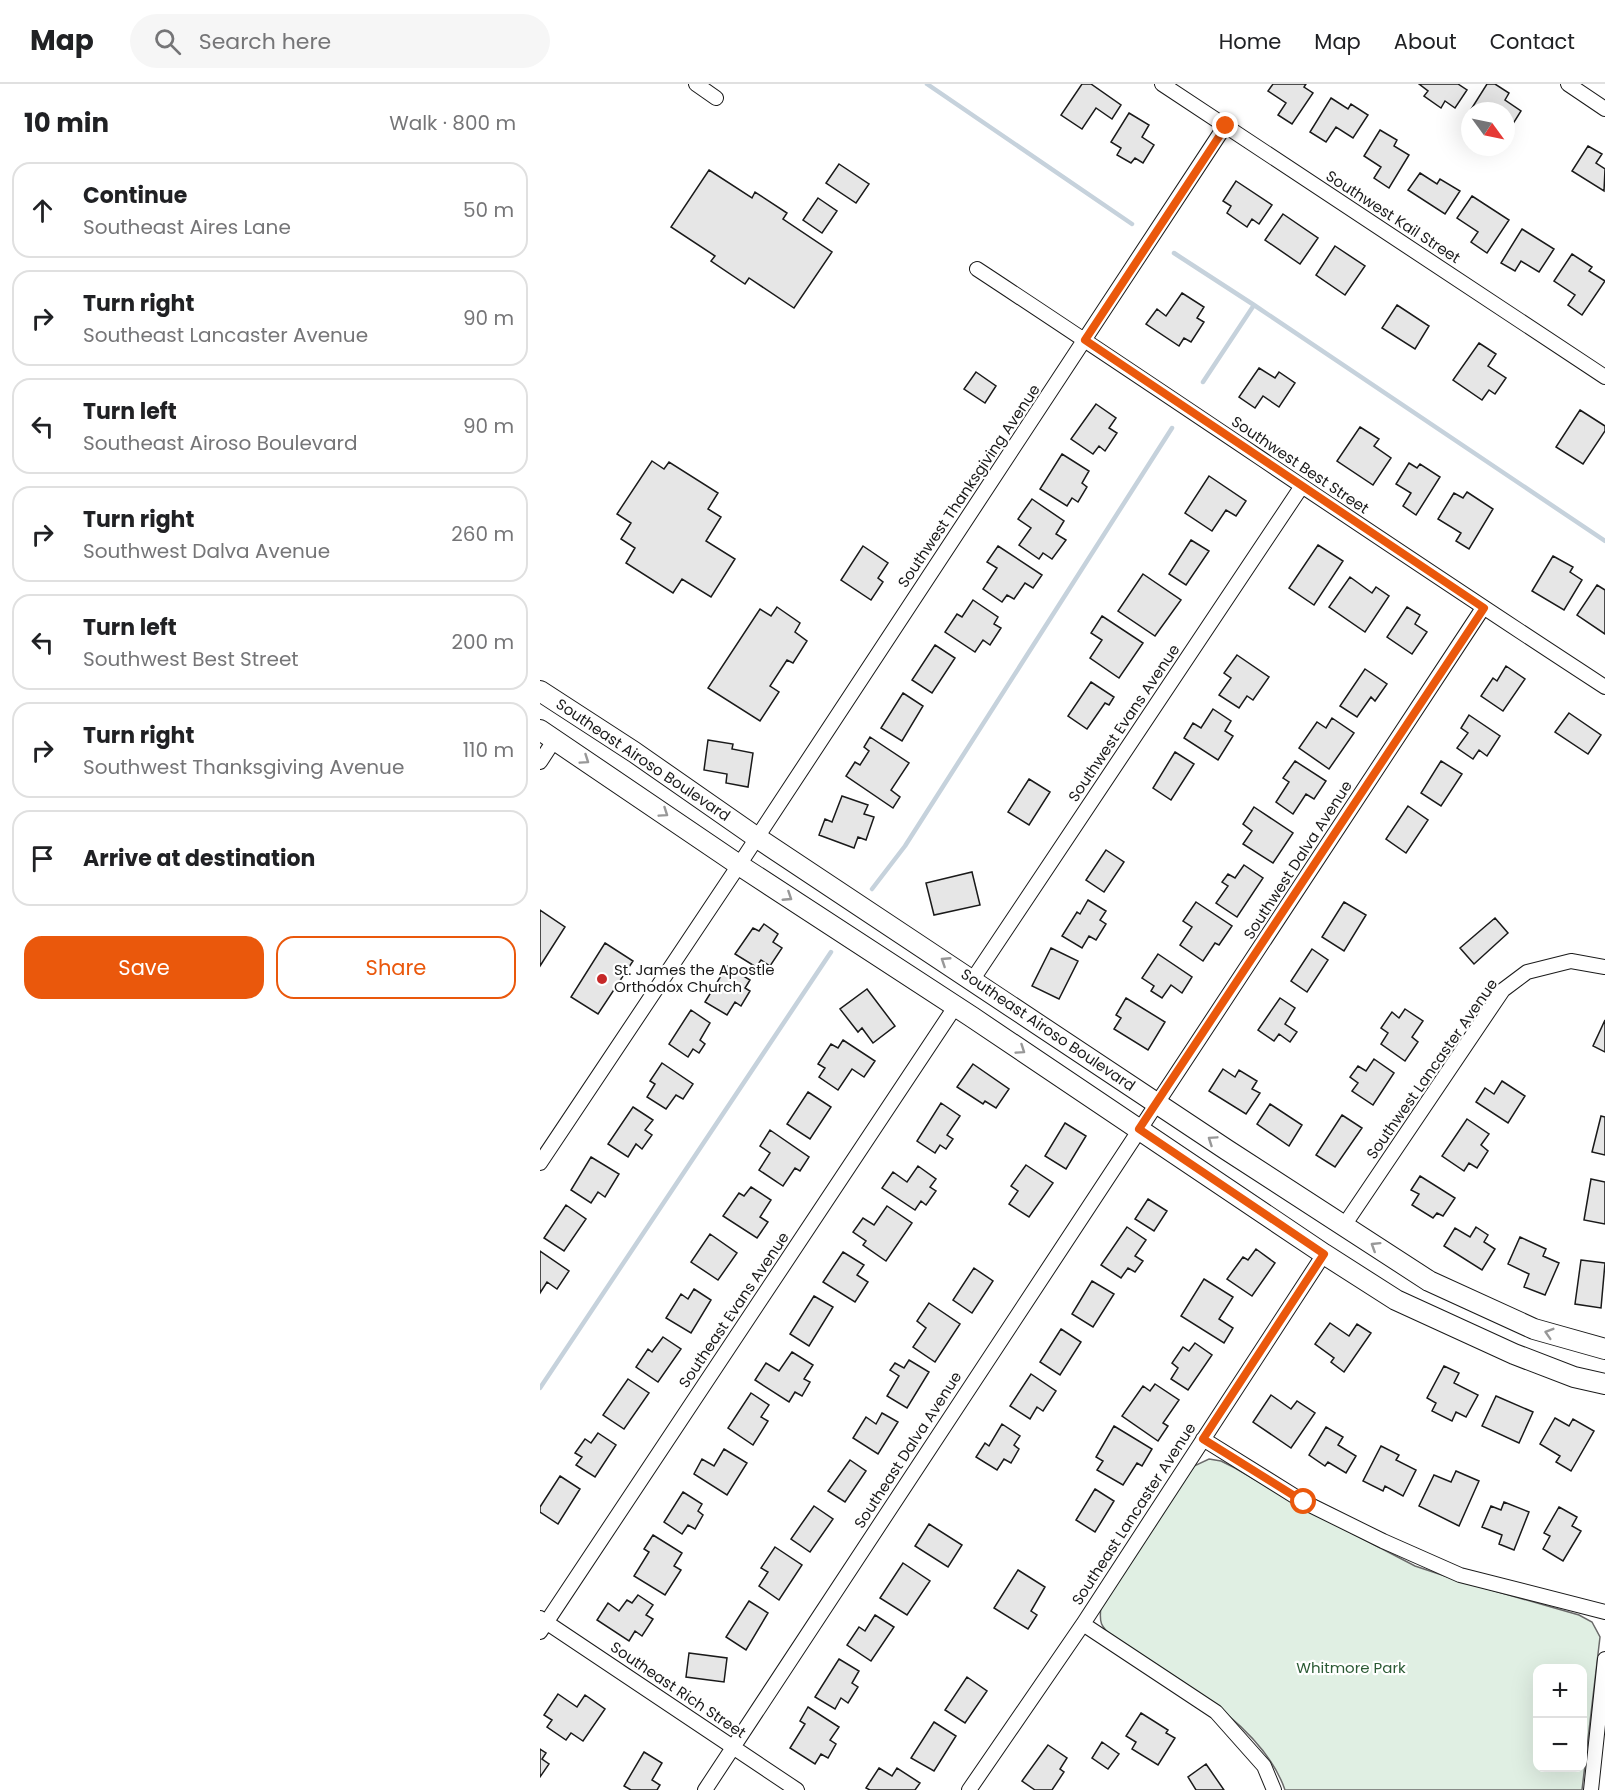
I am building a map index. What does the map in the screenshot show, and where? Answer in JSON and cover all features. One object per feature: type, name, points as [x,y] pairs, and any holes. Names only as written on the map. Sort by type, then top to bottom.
[{"type":"main road","name":"Southeast Airoso Boulevard","points":[[540,691],[1343,1227],[1429,1281],[1534,1329],[1605,1349]]},
{"type":"main road","name":"Southeast Airoso Boulevard","points":[[548,735],[1396,1300],[1458,1330],[1554,1369],[1605,1384]]},
{"type":"street","points":[[696,84],[716,98]]},
{"type":"street","name":"Southwest Kail Street","points":[[1162,84],[1605,377]]},
{"type":"street","points":[[1568,84],[1605,109]]},
{"type":"street","name":"Southwest Thanksgiving Avenue","points":[[540,1163],[740,865],[756,837],[1226,126]]},
{"type":"street","name":"Southwest Best Street","points":[[977,269],[1605,687]]},
{"type":"street","name":"Southwest Evans Avenue","points":[[973,979],[1302,486]]},
{"type":"street","name":"Southwest Dalva Avenue","points":[[1139,1129],[1484,608]]},
{"type":"street","points":[[540,762],[548,735]]},
{"type":"street","name":"Southwest Lancaster Avenue","points":[[1343,1227],[1503,990],[1527,972],[1572,961],[1605,967]]},
{"type":"street","name":"Southeast Evans Avenue","points":[[542,1624],[955,1007]]},
{"type":"street","name":"Southeast Dalva Avenue","points":[[705,1790],[1139,1129]]},
{"type":"street","name":"Southeast Lancaster Avenue","points":[[969,1790],[1083,1624],[1324,1254]]},
{"type":"street","points":[[1203,1439],[1304,1502],[1383,1541],[1460,1575],[1605,1612]]},
{"type":"street","name":"Southeast Rich Street","points":[[542,1624],[797,1790]]},
{"type":"street","points":[[1083,1624],[1216,1712],[1264,1766],[1274,1790]]},
{"type":"street","points":[[1591,1790],[1605,1659]]},
{"type":"green space","name":"Whitmore Park","points":[[1209,1459],[1221,1461],[1315,1514],[1415,1566],[1579,1615],[1592,1622],[1600,1637],[1587,1748],[1587,1664],[1533,1664],[1533,1772],[1584,1772],[1582,1790],[1285,1790],[1273,1765],[1236,1722],[1187,1684],[1114,1638],[1106,1630],[1100,1616],[1101,1605],[1194,1466]]},
{"type":"building","points":[[1082,84],[1091,84],[1121,105],[1112,119],[1096,108],[1082,129],[1061,115]]},
{"type":"building","points":[[1273,84],[1306,84],[1304,87],[1313,93],[1292,124],[1278,115],[1286,103],[1268,91]]},
{"type":"building","points":[[1419,84],[1458,84],[1467,90],[1455,108],[1445,101],[1441,108],[1424,96],[1428,91]]},
{"type":"building","points":[[1487,84],[1495,84],[1509,93],[1505,100],[1508,102],[1476,102]]},
{"type":"building","points":[[1331,98],[1348,109],[1351,104],[1368,115],[1353,138],[1336,127],[1326,142],[1310,132]]},
{"type":"building","points":[[1515,107],[1521,111],[1515,121]]},
{"type":"building","points":[[1129,113],[1149,125],[1142,137],[1154,145],[1143,163],[1135,158],[1131,163],[1117,155],[1121,148],[1111,142]]},
{"type":"building","points":[[1380,130],[1397,140],[1394,146],[1409,155],[1389,188],[1374,178],[1381,167],[1364,156]]},
{"type":"building","points":[[1588,146],[1602,154],[1596,163],[1605,169],[1604,191],[1572,171]]},
{"type":"building","points":[[839,164],[869,184],[856,203],[826,183]]},
{"type":"building","points":[[709,170],[752,198],[755,192],[787,213],[783,219],[832,252],[794,308],[749,278],[745,284],[711,261],[715,256],[671,227]]},
{"type":"building","points":[[1420,173],[1437,184],[1440,179],[1460,191],[1445,214],[1408,190]]},
{"type":"building","points":[[1236,181],[1272,205],[1259,224],[1252,219],[1247,227],[1227,213],[1231,206],[1223,201]]},
{"type":"building","points":[[1472,196],[1509,220],[1487,253],[1471,242],[1478,232],[1457,218]]},
{"type":"building","points":[[818,198],[837,211],[822,233],[803,220]]},
{"type":"building","points":[[1283,214],[1318,238],[1300,264],[1265,240]]},
{"type":"building","points":[[1522,229],[1554,249],[1539,272],[1521,261],[1515,271],[1501,263]]},
{"type":"building","points":[[1335,246],[1365,266],[1345,295],[1316,275]]},
{"type":"building","points":[[1572,254],[1592,267],[1589,271],[1605,281],[1582,315],[1568,305],[1575,295],[1554,281]]},
{"type":"building","points":[[1182,293],[1204,307],[1197,318],[1204,322],[1191,342],[1184,338],[1179,346],[1146,324],[1157,309],[1166,316]]},
{"type":"building","points":[[1397,305],[1429,326],[1415,349],[1382,328]]},
{"type":"building","points":[[1479,343],[1496,354],[1488,366],[1506,378],[1495,394],[1489,390],[1482,400],[1453,380]]},
{"type":"building","points":[[1259,368],[1275,378],[1279,372],[1295,383],[1279,407],[1263,396],[1255,408],[1239,397]]},
{"type":"building","points":[[976,372],[996,386],[985,403],[964,389]]},
{"type":"building","points":[[1096,404],[1116,418],[1109,428],[1117,433],[1105,451],[1099,446],[1093,454],[1071,439]]},
{"type":"building","points":[[1580,410],[1605,426],[1605,431],[1583,464],[1556,447]]},
{"type":"building","points":[[1360,427],[1379,439],[1374,446],[1391,458],[1373,485],[1337,461]]},
{"type":"building","points":[[1062,454],[1089,471],[1082,483],[1087,487],[1078,502],[1072,498],[1067,506],[1040,489]]},
{"type":"building","points":[[652,461],[664,469],[669,462],[718,493],[708,509],[721,517],[706,541],[735,559],[711,597],[682,579],[673,593],[626,563],[635,548],[621,539],[631,523],[617,514]]},
{"type":"building","points":[[1409,463],[1417,468],[1420,464],[1440,477],[1416,515],[1403,506],[1411,493],[1396,484]]},
{"type":"building","points":[[1209,476],[1246,501],[1236,516],[1226,510],[1212,531],[1185,513]]},
{"type":"building","points":[[1467,492],[1493,509],[1469,549],[1456,541],[1461,533],[1438,519],[1454,493],[1463,498]]},
{"type":"building","points":[[1032,499],[1064,521],[1056,534],[1066,540],[1052,559],[1043,553],[1039,559],[1019,545],[1031,528],[1018,519]]},
{"type":"building","points":[[1191,540],[1209,551],[1186,585],[1169,574]]},
{"type":"building","points":[[1318,545],[1343,561],[1314,605],[1289,588]]},
{"type":"building","points":[[863,546],[888,563],[878,578],[883,582],[871,600],[841,580]]},
{"type":"building","points":[[998,546],[1042,575],[1033,588],[1025,583],[1014,599],[1007,595],[1002,602],[983,589],[997,568],[987,562]]},
{"type":"building","points":[[1553,556],[1573,567],[1570,572],[1582,580],[1564,610],[1532,591]]},
{"type":"building","points":[[1143,574],[1181,600],[1155,636],[1118,611]]},
{"type":"building","points":[[1350,577],[1372,593],[1376,587],[1389,596],[1365,632],[1329,607]]},
{"type":"building","points":[[1597,585],[1605,590],[1605,634],[1577,615]]},
{"type":"building","points":[[973,600],[998,617],[994,624],[1001,628],[990,645],[983,640],[975,652],[945,632],[957,614],[962,617]]},
{"type":"building","points":[[777,607],[800,623],[795,632],[807,641],[793,663],[787,660],[770,686],[779,692],[760,721],[708,688],[760,609],[771,616]]},
{"type":"building","points":[[1407,607],[1420,615],[1415,624],[1427,632],[1412,654],[1387,637]]},
{"type":"building","points":[[1102,616],[1143,643],[1119,678],[1090,658],[1102,640],[1091,633]]},
{"type":"building","points":[[935,645],[955,658],[932,693],[912,680]]},
{"type":"building","points":[[1237,655],[1269,677],[1253,700],[1247,696],[1239,708],[1219,695],[1231,678],[1224,673]]},
{"type":"building","points":[[1506,666],[1525,679],[1503,711],[1481,696],[1493,678],[1497,681]]},
{"type":"building","points":[[1365,669],[1387,684],[1375,701],[1371,697],[1357,717],[1340,706]]},
{"type":"building","points":[[1091,682],[1114,697],[1109,705],[1105,703],[1087,729],[1068,716]]},
{"type":"building","points":[[903,693],[923,706],[902,741],[881,728]]},
{"type":"building","points":[[1213,709],[1231,721],[1225,731],[1233,736],[1218,760],[1184,738],[1193,723],[1201,728]]},
{"type":"building","points":[[1569,713],[1601,735],[1588,754],[1555,732]]},
{"type":"building","points":[[1469,715],[1500,736],[1487,756],[1479,750],[1473,759],[1457,748],[1468,733],[1461,728]]},
{"type":"building","points":[[1332,718],[1354,733],[1329,769],[1299,748],[1317,722],[1326,728]]},
{"type":"building","points":[[870,737],[909,763],[891,790],[900,797],[893,808],[846,776],[855,762],[860,765],[869,751],[864,747]]},
{"type":"building","points":[[708,740],[733,744],[732,749],[753,753],[748,787],[726,783],[727,774],[704,770]]},
{"type":"building","points":[[1175,752],[1194,764],[1171,800],[1153,788]]},
{"type":"building","points":[[1295,761],[1326,781],[1314,799],[1306,794],[1293,814],[1276,802],[1289,782],[1283,778]]},
{"type":"building","points":[[1441,761],[1462,774],[1441,806],[1421,793]]},
{"type":"building","points":[[1029,779],[1050,792],[1029,825],[1008,812]]},
{"type":"building","points":[[842,796],[868,805],[864,814],[874,817],[866,840],[858,837],[854,848],[819,835],[825,819],[832,822]]},
{"type":"building","points":[[1408,806],[1428,820],[1406,853],[1386,839]]},
{"type":"building","points":[[1254,807],[1293,833],[1273,863],[1243,844],[1252,831],[1243,824]]},
{"type":"building","points":[[1106,850],[1124,862],[1104,892],[1086,880]]},
{"type":"building","points":[[1244,865],[1263,878],[1237,917],[1216,903],[1228,886],[1222,882],[1228,874],[1235,878]]},
{"type":"building","points":[[972,872],[980,905],[934,915],[926,883]]},
{"type":"building","points":[[1088,900],[1106,911],[1100,920],[1106,924],[1096,940],[1089,936],[1082,948],[1062,936],[1077,912],[1080,914]]},
{"type":"building","points":[[1196,902],[1232,926],[1219,945],[1215,943],[1203,961],[1180,945],[1192,927],[1183,921]]},
{"type":"building","points":[[1344,902],[1366,915],[1344,951],[1322,937]]},
{"type":"building","points":[[540,910],[565,927],[540,966]]},
{"type":"building","points":[[1495,918],[1508,933],[1474,964],[1460,948]]},
{"type":"building","points":[[764,924],[778,934],[773,942],[782,948],[770,966],[761,960],[756,967],[735,954],[753,928],[759,931]]},
{"type":"building","name":"St. James the Apostle Orthodox Church","points":[[605,943],[633,961],[598,1014],[571,997]]},
{"type":"building","points":[[1051,948],[1078,961],[1059,999],[1032,986]]},
{"type":"building","points":[[1312,949],[1328,960],[1307,992],[1291,981]]},
{"type":"building","points":[[1158,954],[1192,977],[1182,993],[1171,985],[1162,998],[1151,991],[1154,986],[1142,978]]},
{"type":"building","points":[[727,966],[750,980],[745,988],[750,991],[741,1006],[735,1002],[727,1015],[705,1002]]},
{"type":"building","points":[[867,989],[895,1026],[873,1043],[862,1028],[858,1032],[840,1009]]},
{"type":"building","points":[[1126,998],[1165,1022],[1148,1050],[1114,1029],[1121,1018],[1116,1015]]},
{"type":"building","points":[[1280,998],[1295,1008],[1285,1024],[1297,1032],[1290,1042],[1279,1034],[1274,1041],[1258,1030]]},
{"type":"building","points":[[1405,1009],[1423,1021],[1412,1037],[1418,1042],[1405,1061],[1381,1044],[1388,1033],[1381,1028],[1392,1012],[1399,1018]]},
{"type":"building","points":[[691,1010],[710,1023],[700,1040],[705,1044],[699,1053],[693,1049],[688,1057],[669,1044]]},
{"type":"building","points":[[1605,1020],[1605,1052],[1593,1046]]},
{"type":"building","points":[[843,1040],[875,1061],[864,1077],[852,1069],[838,1090],[819,1077],[825,1068],[818,1064],[831,1044],[838,1048]]},
{"type":"building","points":[[1374,1059],[1394,1073],[1373,1105],[1352,1091],[1358,1083],[1350,1077],[1358,1066],[1366,1071]]},
{"type":"building","points":[[662,1063],[693,1084],[683,1099],[676,1095],[666,1109],[647,1097],[655,1084],[650,1081]]},
{"type":"building","points":[[973,1064],[1009,1089],[996,1108],[985,1101],[983,1104],[957,1087]]},
{"type":"building","points":[[1223,1069],[1235,1077],[1239,1070],[1257,1081],[1252,1089],[1260,1093],[1246,1114],[1209,1091]]},
{"type":"building","points":[[1502,1081],[1525,1096],[1508,1123],[1476,1102],[1485,1088],[1494,1094]]},
{"type":"building","points":[[808,1092],[831,1107],[810,1139],[787,1124]]},
{"type":"building","points":[[941,1103],[960,1116],[947,1135],[953,1139],[946,1149],[940,1145],[935,1153],[917,1141]]},
{"type":"building","points":[[1270,1104],[1302,1125],[1289,1146],[1257,1124]]},
{"type":"building","points":[[633,1107],[653,1120],[645,1130],[652,1135],[642,1149],[636,1144],[628,1157],[608,1144]]},
{"type":"building","points":[[1342,1115],[1362,1128],[1335,1167],[1316,1155]]},
{"type":"building","points":[[1601,1116],[1605,1117],[1605,1155],[1592,1152]]},
{"type":"building","points":[[1467,1119],[1489,1134],[1481,1145],[1488,1151],[1477,1168],[1469,1163],[1464,1171],[1442,1156]]},
{"type":"building","points":[[1065,1123],[1086,1136],[1066,1169],[1045,1156]]},
{"type":"building","points":[[770,1130],[809,1157],[800,1171],[795,1168],[783,1186],[759,1170],[770,1153],[760,1146]]},
{"type":"building","points":[[591,1157],[619,1174],[605,1197],[598,1192],[591,1203],[571,1190]]},
{"type":"building","points":[[1026,1165],[1053,1183],[1029,1217],[1009,1204],[1018,1191],[1011,1186]]},
{"type":"building","points":[[918,1166],[936,1179],[930,1187],[936,1191],[926,1205],[921,1201],[915,1210],[882,1188],[893,1172],[907,1182]]},
{"type":"building","points":[[1420,1176],[1455,1198],[1443,1216],[1437,1213],[1433,1218],[1412,1205],[1419,1194],[1411,1190]]},
{"type":"building","points":[[1591,1179],[1605,1182],[1605,1224],[1584,1220]]},
{"type":"building","points":[[751,1187],[771,1200],[760,1217],[768,1222],[757,1238],[723,1216],[739,1193],[744,1196]]},
{"type":"building","points":[[1148,1199],[1167,1211],[1154,1231],[1135,1219]]},
{"type":"building","points":[[566,1205],[586,1219],[564,1251],[544,1238]]},
{"type":"building","points":[[887,1206],[912,1223],[886,1261],[863,1245],[866,1241],[853,1232],[863,1218],[874,1225]]},
{"type":"building","points":[[1127,1227],[1146,1240],[1135,1256],[1143,1261],[1135,1272],[1128,1268],[1121,1278],[1101,1265]]},
{"type":"building","points":[[1476,1227],[1488,1235],[1484,1242],[1495,1249],[1482,1270],[1444,1246],[1455,1228],[1470,1237]]},
{"type":"building","points":[[710,1234],[737,1253],[718,1280],[691,1262]]},
{"type":"building","points":[[1520,1237],[1546,1249],[1543,1256],[1559,1263],[1545,1295],[1524,1287],[1529,1274],[1508,1264]]},
{"type":"building","points":[[1256,1249],[1275,1263],[1252,1296],[1227,1279],[1243,1257],[1248,1260]]},
{"type":"building","points":[[540,1251],[569,1271],[557,1289],[547,1282],[540,1293]]},
{"type":"building","points":[[843,1252],[864,1265],[857,1275],[868,1282],[855,1302],[823,1282]]},
{"type":"building","points":[[1581,1260],[1605,1263],[1601,1308],[1575,1304]]},
{"type":"building","points":[[974,1268],[993,1281],[972,1313],[953,1300]]},
{"type":"building","points":[[1204,1279],[1233,1297],[1219,1319],[1233,1328],[1224,1343],[1181,1316]]},
{"type":"building","points":[[1092,1281],[1114,1294],[1093,1327],[1072,1314]]},
{"type":"building","points":[[694,1289],[711,1300],[691,1333],[666,1318],[681,1294],[688,1299]]},
{"type":"building","points":[[814,1296],[833,1307],[809,1346],[790,1334]]},
{"type":"building","points":[[929,1303],[960,1324],[935,1362],[913,1347],[926,1328],[917,1321]]},
{"type":"building","points":[[1330,1323],[1349,1336],[1357,1324],[1371,1333],[1344,1372],[1331,1362],[1334,1358],[1315,1344]]},
{"type":"building","points":[[1061,1329],[1081,1342],[1060,1375],[1040,1362]]},
{"type":"building","points":[[663,1337],[681,1349],[658,1382],[636,1367],[648,1349],[652,1352]]},
{"type":"building","points":[[1195,1343],[1212,1355],[1188,1390],[1171,1379],[1178,1368],[1172,1363],[1183,1347],[1189,1351]]},
{"type":"building","points":[[792,1352],[813,1365],[804,1379],[810,1382],[802,1396],[795,1392],[789,1402],[755,1380],[766,1363],[779,1371]]},
{"type":"building","points":[[909,1360],[929,1372],[907,1408],[887,1396],[899,1376],[890,1370],[895,1363],[904,1368]]},
{"type":"building","points":[[1444,1366],[1459,1373],[1454,1383],[1478,1395],[1466,1417],[1456,1412],[1452,1421],[1432,1411],[1436,1403],[1427,1398]]},
{"type":"building","points":[[1031,1374],[1056,1391],[1043,1411],[1037,1407],[1030,1419],[1010,1406]]},
{"type":"building","points":[[628,1379],[649,1393],[624,1429],[603,1415]]},
{"type":"building","points":[[1155,1384],[1179,1400],[1163,1423],[1168,1426],[1158,1441],[1122,1416],[1143,1386],[1150,1391]]},
{"type":"building","points":[[751,1393],[769,1405],[761,1417],[768,1421],[753,1445],[728,1428]]},
{"type":"building","points":[[1271,1395],[1291,1409],[1297,1401],[1315,1413],[1291,1448],[1253,1422]]},
{"type":"building","points":[[1496,1396],[1533,1412],[1519,1443],[1482,1426]]},
{"type":"building","points":[[882,1413],[898,1422],[878,1454],[853,1438],[866,1417],[876,1424]]},
{"type":"building","points":[[1555,1418],[1569,1426],[1573,1419],[1594,1431],[1571,1471],[1556,1462],[1560,1456],[1540,1444]]},
{"type":"building","points":[[1002,1424],[1020,1436],[1014,1445],[1019,1449],[1011,1463],[1004,1459],[997,1470],[976,1457],[985,1443],[989,1446]]},
{"type":"building","points":[[1114,1426],[1152,1449],[1142,1466],[1137,1463],[1123,1485],[1097,1470],[1103,1461],[1096,1457]]},
{"type":"building","points":[[1326,1427],[1343,1437],[1338,1445],[1356,1456],[1346,1473],[1328,1462],[1325,1466],[1309,1455]]},
{"type":"building","points":[[598,1433],[616,1445],[595,1477],[576,1465],[582,1457],[575,1453],[585,1439],[591,1443]]},
{"type":"building","points":[[1381,1446],[1399,1455],[1396,1460],[1416,1470],[1403,1496],[1385,1486],[1383,1491],[1363,1481]]},
{"type":"building","points":[[724,1449],[747,1463],[727,1495],[694,1474],[702,1459],[714,1466]]},
{"type":"building","points":[[850,1460],[866,1471],[845,1502],[828,1491]]},
{"type":"building","points":[[1456,1471],[1479,1481],[1459,1526],[1419,1506],[1434,1475],[1451,1482]]},
{"type":"building","points":[[560,1476],[580,1489],[558,1524],[540,1512],[540,1507]]},
{"type":"building","points":[[1095,1489],[1114,1501],[1095,1532],[1076,1520]]},
{"type":"building","points":[[683,1492],[702,1504],[698,1511],[703,1515],[695,1529],[688,1525],[682,1534],[664,1522]]},
{"type":"building","points":[[1504,1502],[1529,1512],[1514,1550],[1499,1544],[1502,1535],[1482,1527],[1491,1506],[1501,1510]]},
{"type":"building","points":[[814,1506],[833,1519],[810,1552],[791,1539]]},
{"type":"building","points":[[1559,1507],[1577,1517],[1572,1526],[1581,1531],[1563,1561],[1543,1549],[1550,1536],[1544,1533]]},
{"type":"building","points":[[929,1524],[962,1545],[948,1567],[915,1546]]},
{"type":"building","points":[[653,1535],[682,1553],[674,1566],[681,1570],[665,1595],[634,1576],[649,1552],[644,1549]]},
{"type":"building","points":[[775,1547],[802,1565],[779,1600],[759,1586],[768,1572],[761,1568]]},
{"type":"building","points":[[903,1563],[930,1581],[907,1615],[880,1598]]},
{"type":"building","points":[[1018,1570],[1045,1587],[1031,1611],[1037,1615],[1028,1629],[994,1608]]},
{"type":"building","points":[[638,1595],[653,1605],[646,1615],[653,1619],[642,1636],[635,1631],[629,1641],[597,1620],[608,1603],[619,1611],[627,1600],[632,1603]]},
{"type":"building","points":[[749,1601],[768,1613],[746,1650],[726,1637]]},
{"type":"building","points":[[875,1615],[894,1627],[871,1661],[847,1645],[859,1627],[865,1631]]},
{"type":"building","points":[[689,1653],[727,1658],[724,1682],[686,1677]]},
{"type":"building","points":[[839,1659],[859,1671],[852,1683],[858,1687],[848,1703],[841,1698],[835,1709],[815,1697]]},
{"type":"building","points":[[967,1677],[987,1691],[965,1723],[945,1710]]},
{"type":"building","points":[[558,1694],[577,1707],[585,1695],[605,1709],[583,1741],[571,1733],[566,1740],[547,1727],[552,1720],[544,1715]]},
{"type":"building","points":[[808,1707],[839,1727],[830,1740],[836,1744],[828,1758],[821,1754],[815,1764],[790,1748],[805,1724],[800,1721]]},
{"type":"building","points":[[1141,1713],[1168,1730],[1166,1733],[1175,1738],[1158,1765],[1132,1749],[1136,1742],[1126,1736]]},
{"type":"building","points":[[934,1722],[956,1736],[934,1771],[911,1758]]},
{"type":"building","points":[[1102,1742],[1119,1754],[1108,1769],[1092,1758]]},
{"type":"building","points":[[1048,1745],[1067,1758],[1060,1769],[1064,1772],[1052,1790],[1035,1790],[1022,1781]]},
{"type":"building","points":[[540,1749],[546,1753],[542,1759],[549,1764],[540,1777]]},
{"type":"building","points":[[644,1752],[662,1763],[652,1780],[660,1785],[657,1790],[631,1790],[624,1786]]},
{"type":"building","points":[[1206,1764],[1224,1790],[1196,1790],[1188,1777]]},
{"type":"building","points":[[879,1768],[892,1776],[897,1768],[920,1783],[915,1790],[870,1790],[866,1788]]},
{"type":"waterway","points":[[927,84],[1132,224]]},
{"type":"waterway","points":[[1174,253],[1605,541]]},
{"type":"waterway","points":[[1203,382],[1254,305]]},
{"type":"waterway","points":[[872,889],[905,846],[1172,428]]},
{"type":"waterway","points":[[540,1388],[831,952]]},
{"type":"place","name":"St. James the Apostle Orthodox Church","points":[[602,979]]},
{"type":"route","points":[[1226,126],[1085,340],[1484,608],[1139,1129],[1324,1254],[1203,1439],[1304,1502]]}]
